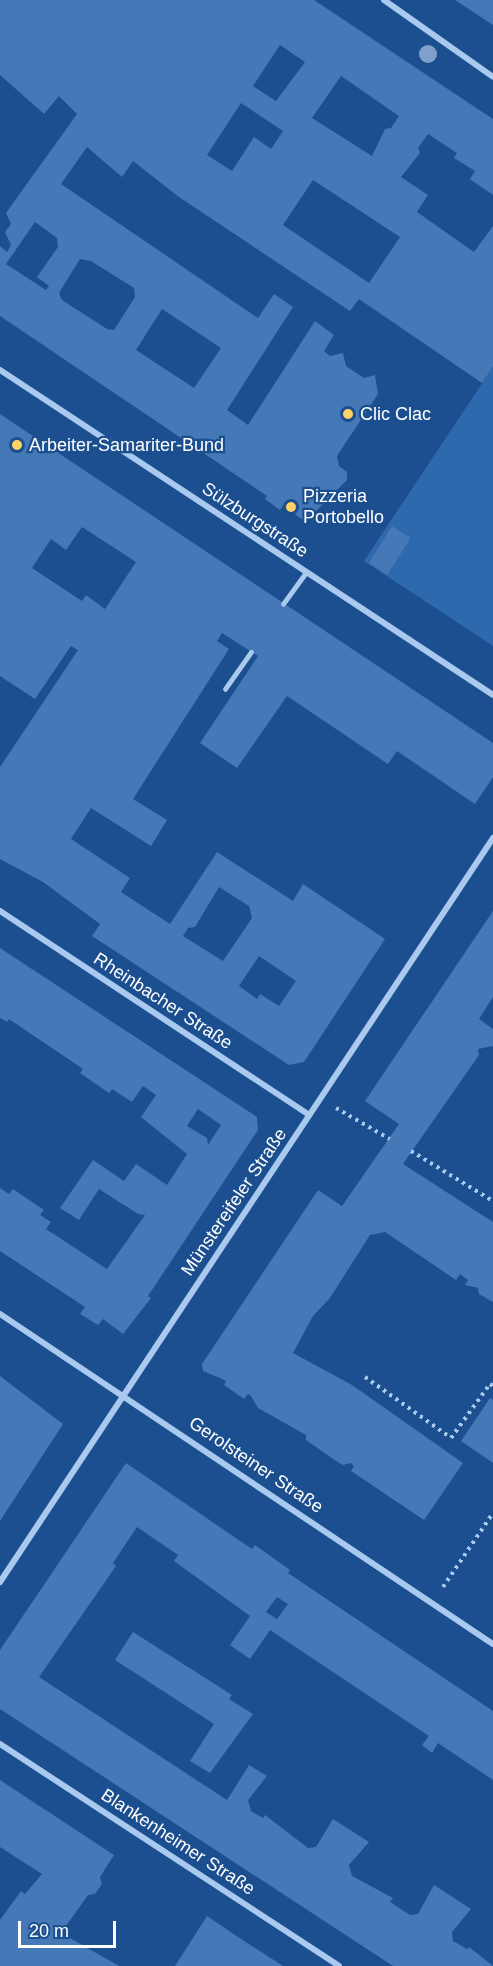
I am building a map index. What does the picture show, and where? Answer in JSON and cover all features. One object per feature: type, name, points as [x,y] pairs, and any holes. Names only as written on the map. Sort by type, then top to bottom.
[{"type":"street","points":[[384,0],[493,77]]},
{"type":"street","name":"Sülzburgstraße","points":[[0,370],[493,695]]},
{"type":"street","name":"Münstereifeler Straße","points":[[0,1582],[493,838]]},
{"type":"street","name":"Rheinbacher Straße","points":[[0,911],[309,1115]]},
{"type":"street","name":"Gerolsteiner Straße","points":[[0,1314],[493,1644]]},
{"type":"street","name":"Blankenheimer Straße","points":[[0,1744],[339,1966]]},
{"type":"lane","points":[[283,604],[306,572]]},
{"type":"lane","points":[[225,689],[251,652]]},
{"type":"path","points":[[320,1099],[390,1139]]},
{"type":"path","points":[[411,1151],[493,1202]]},
{"type":"path","points":[[365,1377],[451,1438],[490,1384],[493,1386]]},
{"type":"path","points":[[433,1602],[493,1513]]},
{"type":"shaded area","points":[[493,367],[493,646],[364,561]]},
{"type":"building","points":[[0,0],[314,0],[493,119],[493,195],[470,179],[475,171],[454,158],[457,153],[428,134],[418,148],[420,153],[401,177],[428,195],[417,212],[474,252],[493,226],[493,367],[482,383],[359,299],[350,311],[179,197],[133,161],[122,177],[87,147],[61,184],[258,318],[274,294],[293,307],[227,410],[248,425],[315,321],[334,335],[324,351],[330,356],[343,353],[346,366],[364,378],[375,375],[378,394],[337,456],[339,466],[347,472],[347,480],[308,519],[303,520],[283,506],[280,510],[265,499],[267,496],[0,316],[0,246],[7,252],[11,245],[5,232],[11,224],[6,213],[77,114],[59,96],[44,114],[0,75]],"holes":[[[280,45],[305,62],[276,101],[253,86]],[[341,76],[399,116],[391,128],[385,129],[372,156],[312,118]],[[241,103],[283,131],[271,149],[254,137],[232,171],[207,155]],[[313,180],[400,237],[369,283],[283,225]],[[35,222],[57,238],[58,247],[37,277],[49,286],[46,290],[6,264]],[[80,259],[91,261],[134,288],[135,297],[114,330],[107,329],[62,300],[59,293]],[[162,309],[221,348],[194,388],[136,350]]]},
{"type":"building","points":[[455,0],[493,0],[493,25],[487,21]]},
{"type":"building","points":[[0,414],[493,743],[493,777],[475,804],[397,751],[388,764],[287,696],[237,768],[200,743],[258,656],[222,633],[217,641],[229,649],[133,799],[167,820],[151,846],[91,808],[71,839],[130,878],[121,892],[170,924],[217,852],[293,901],[303,884],[385,939],[304,1062],[289,1065],[92,936],[100,924],[43,882],[0,859],[0,767],[78,650],[71,646],[35,699],[0,676]],"holes":[[[82,527],[136,562],[105,609],[86,595],[82,601],[32,568],[51,539],[66,550]],[[219,887],[249,906],[252,918],[223,961],[183,936],[188,928],[195,927]],[[259,956],[296,981],[279,1006],[260,994],[257,999],[239,986]]]},
{"type":"building","points":[[392,526],[411,538],[387,575],[369,563]]},
{"type":"building","points":[[493,911],[493,997],[479,1019],[493,1029],[493,1046],[478,1049],[479,1055],[403,1164],[493,1222],[493,1302],[479,1294],[478,1288],[465,1285],[468,1280],[460,1274],[456,1280],[385,1232],[370,1235],[330,1298],[313,1316],[293,1353],[352,1385],[463,1463],[424,1520],[351,1471],[354,1466],[351,1463],[343,1465],[336,1461],[306,1440],[306,1435],[258,1408],[251,1396],[248,1394],[244,1399],[224,1385],[226,1381],[203,1371],[202,1364],[318,1190],[342,1206],[399,1124],[365,1101]]},
{"type":"building","points":[[0,948],[257,1117],[258,1130],[148,1296],[151,1298],[123,1334],[103,1319],[98,1325],[80,1314],[85,1307],[0,1251],[0,1188],[9,1194],[13,1189],[44,1210],[40,1215],[51,1222],[46,1229],[107,1269],[145,1215],[138,1214],[99,1189],[79,1220],[60,1208],[93,1160],[124,1181],[136,1164],[167,1185],[187,1154],[141,1117],[156,1095],[143,1086],[132,1102],[112,1089],[109,1093],[80,1073],[83,1069],[9,1019],[7,1022],[0,1018]],"holes":[[[198,1109],[221,1125],[208,1145],[207,1138],[187,1126]]]},
{"type":"building","points":[[0,1376],[63,1424],[0,1521]]},
{"type":"building","points":[[490,1398],[493,1400],[493,1463],[461,1441]]},
{"type":"building","points":[[126,1463],[252,1549],[255,1545],[290,1570],[288,1573],[493,1711],[493,1780],[438,1743],[432,1753],[422,1745],[429,1736],[270,1630],[250,1659],[230,1645],[250,1616],[174,1561],[178,1555],[137,1527],[113,1563],[116,1566],[39,1677],[227,1800],[249,1765],[267,1776],[248,1800],[251,1811],[263,1818],[265,1815],[308,1848],[316,1847],[333,1819],[369,1842],[349,1865],[352,1876],[393,1898],[390,1902],[410,1915],[418,1914],[434,1885],[471,1909],[452,1932],[453,1941],[467,1949],[469,1947],[493,1966],[393,1966],[0,1709],[0,1650]],"holes":[[[277,1597],[288,1604],[277,1619],[266,1612]]]},
{"type":"building","points":[[133,1632],[232,1695],[229,1699],[253,1714],[210,1773],[190,1761],[214,1724],[115,1660]]},
{"type":"building","points":[[0,1780],[114,1855],[100,1877],[102,1884],[95,1894],[88,1895],[61,1933],[119,1966],[0,1966],[0,1920],[21,1891],[25,1894],[42,1874],[0,1847]]},
{"type":"building","points":[[207,1916],[241,1939],[283,1966],[175,1966]]},
{"type":"place","name":"Clic Clac","points":[[348,414]]},
{"type":"place","name":"Arbeiter-Samariter-Bund","points":[[17,445]]},
{"type":"place","name":"Pizzeria Portobello","points":[[291,507]]}]
